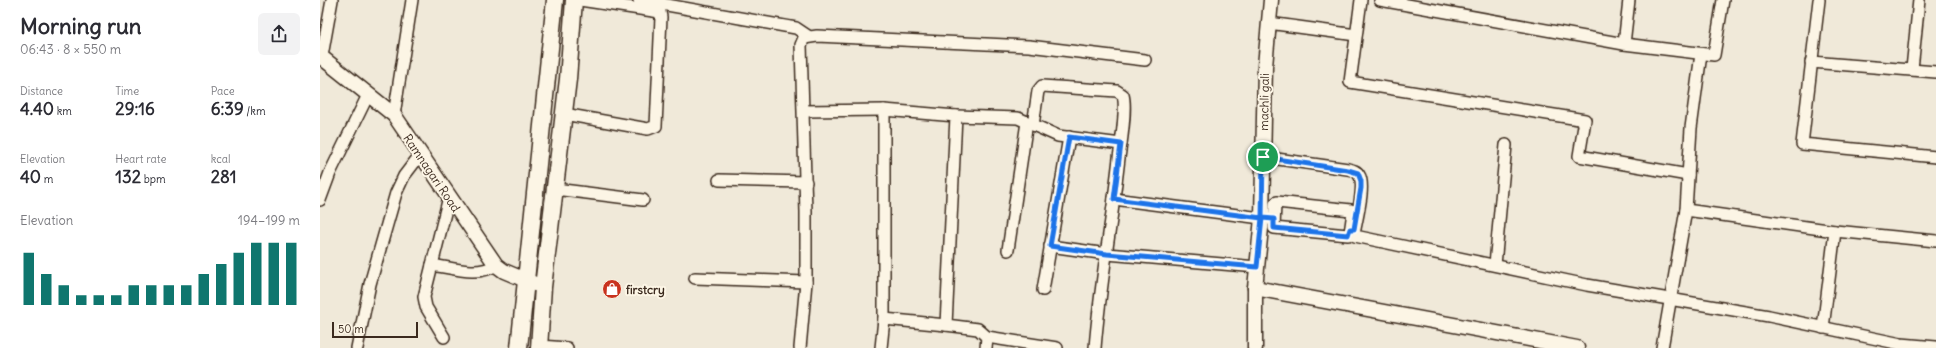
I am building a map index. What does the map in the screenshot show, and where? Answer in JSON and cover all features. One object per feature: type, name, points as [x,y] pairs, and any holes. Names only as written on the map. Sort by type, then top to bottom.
[{"type":"main road","points":[[519,348],[555,0]]},
{"type":"main road","points":[[539,347],[543,287],[564,114],[574,0]]},
{"type":"street","points":[[321,56],[332,0]]},
{"type":"street","points":[[394,115],[412,0]]},
{"type":"street","points":[[564,114],[648,129],[656,126],[660,12],[580,0]]},
{"type":"street","points":[[639,0],[796,28],[808,36],[1029,46],[1145,60]]},
{"type":"street","name":"machli gali","points":[[1255,348],[1255,288],[1257,267],[1268,219],[1263,157],[1265,66],[1271,0]]},
{"type":"street","points":[[1361,0],[1350,82],[1584,120],[1579,156],[1688,175]]},
{"type":"street","points":[[1380,0],[1624,44],[1714,56],[1723,0]]},
{"type":"street","points":[[1624,44],[1629,0]]},
{"type":"street","points":[[1819,0],[1802,144],[1936,157]]},
{"type":"street","points":[[1912,69],[1919,0]]},
{"type":"street","points":[[1269,23],[1356,35]]},
{"type":"street","points":[[800,348],[806,282],[806,182],[801,45],[804,38],[808,36]]},
{"type":"street","points":[[1662,348],[1686,210],[1691,128],[1701,54]]},
{"type":"street","name":"Ramnagari Road","points":[[321,56],[394,115],[496,265],[504,271],[543,287]]},
{"type":"street","points":[[1811,62],[1936,72]]},
{"type":"street","points":[[1008,250],[1030,124],[1038,91],[1042,86],[1117,91],[1123,95],[1121,144],[1107,254],[1098,308],[1095,348]]},
{"type":"street","points":[[320,200],[330,173],[368,95]]},
{"type":"street","points":[[804,111],[884,110],[956,116],[1013,118],[1048,133],[1121,144]]},
{"type":"street","points":[[881,348],[884,319],[884,110]]},
{"type":"street","points":[[946,325],[956,116]]},
{"type":"street","points":[[1043,290],[1069,137]]},
{"type":"street","points":[[1495,265],[1506,145]]},
{"type":"street","points":[[357,348],[370,284],[396,193],[404,176],[420,155]]},
{"type":"street","points":[[1114,199],[1268,219],[1274,228],[1348,235],[1352,229],[1361,188],[1361,181],[1358,173],[1348,170],[1263,157]]},
{"type":"street","points":[[719,180],[806,182]]},
{"type":"street","points":[[555,189],[643,200]]},
{"type":"street","points":[[444,337],[424,303],[425,291],[449,197]]},
{"type":"street","points":[[1268,219],[1277,202],[1351,210],[1353,212],[1352,229],[1355,236],[1587,285],[1671,299],[1901,344],[1936,347]]},
{"type":"street","points":[[1686,210],[1835,231],[1936,241]]},
{"type":"street","points":[[1822,328],[1835,231]]},
{"type":"street","points":[[1050,246],[1107,254],[1257,267]]},
{"type":"street","points":[[432,265],[473,272],[485,271],[496,265]]},
{"type":"street","points":[[695,278],[806,282]]},
{"type":"street","points":[[1255,288],[1577,348]]},
{"type":"street","points":[[884,319],[978,329],[987,343],[1057,348]]},
{"type":"street","points":[[539,347],[567,348]]},
{"type":"place","name":"firstcry","points":[[612,289]]},
{"type":"route","points":[[1263,157],[1262,218],[1114,199],[1121,144],[1069,137],[1050,246],[1107,254],[1257,267],[1262,218],[1274,219],[1274,228],[1348,235],[1350,233],[1350,229],[1354,229],[1361,188],[1361,181],[1358,173],[1355,171],[1263,157]]}]
